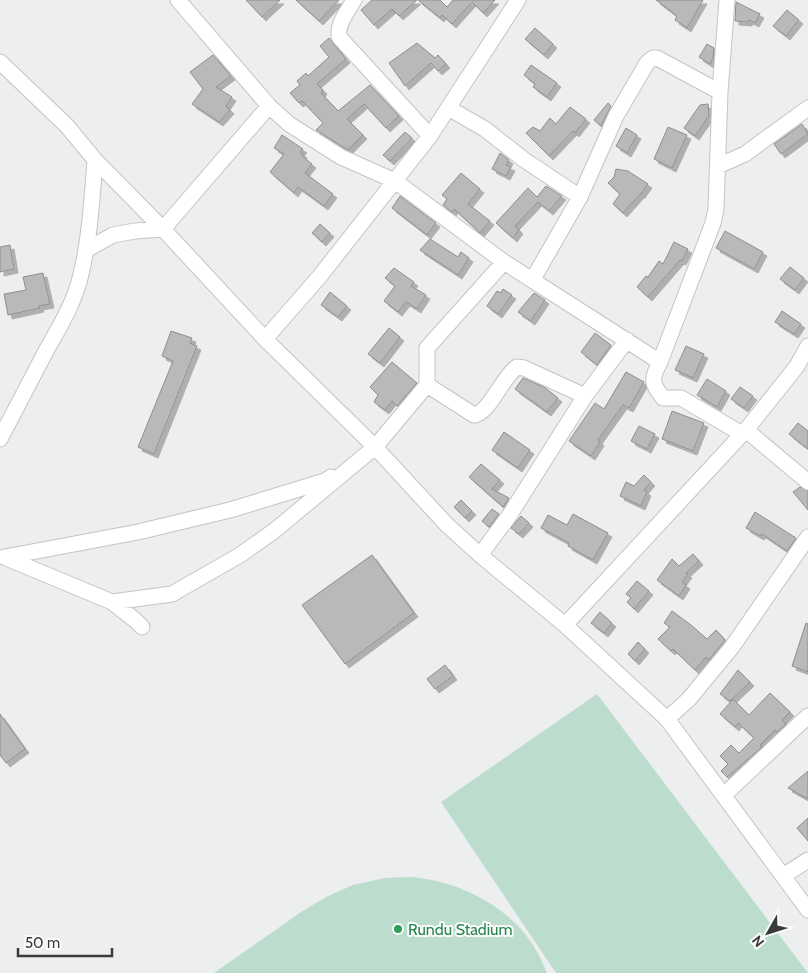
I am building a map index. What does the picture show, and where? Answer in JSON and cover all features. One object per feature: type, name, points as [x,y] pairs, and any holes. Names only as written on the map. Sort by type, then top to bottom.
[{"type":"street","points":[[178,0],[268,106],[289,124],[341,158],[395,181],[504,262],[660,362]]},
{"type":"street","points":[[354,0],[338,31],[340,38],[430,136]]},
{"type":"street","points":[[265,339],[320,276],[430,136],[450,108],[518,0]]},
{"type":"street","points":[[727,0],[720,92],[716,209],[713,223],[660,362],[652,377],[663,398],[681,398],[744,432],[808,482]]},
{"type":"street","points":[[533,279],[580,197],[616,116],[647,63],[653,58],[657,58],[720,92]]},
{"type":"street","points":[[0,62],[67,126],[95,160],[163,229],[265,339],[375,447],[447,524],[480,555],[565,625],[667,718],[808,910]]},
{"type":"street","points":[[86,250],[113,235],[163,229],[268,106]]},
{"type":"street","points":[[450,108],[485,130],[522,158],[580,197]]},
{"type":"street","points":[[718,166],[745,154],[804,116]]},
{"type":"street","points":[[0,439],[75,295],[86,250],[92,208],[95,160]]},
{"type":"street","points":[[112,602],[172,594],[240,555],[274,532],[375,447],[427,385],[427,348],[504,262]]},
{"type":"street","points":[[480,555],[508,516],[585,396],[627,340]]},
{"type":"street","points":[[565,625],[802,371],[808,346]]},
{"type":"street","points":[[427,385],[474,415],[482,412],[516,367],[524,368],[585,396]]},
{"type":"street","points":[[3,556],[138,532],[230,510],[325,481],[375,447]]},
{"type":"street","points":[[667,718],[689,699],[732,647],[808,537]]},
{"type":"street","points":[[3,556],[112,602],[136,620],[142,627]]},
{"type":"street","points":[[724,794],[808,716]]},
{"type":"street","points":[[783,876],[808,860]]},
{"type":"green space","points":[[597,694],[808,973],[556,973],[441,802]]},
{"type":"green space","name":"Rundu Stadium","points":[[411,877],[436,881],[468,892],[484,900],[511,919],[523,931],[535,948],[547,973],[214,973],[301,912],[326,897],[353,885],[385,878]]},
{"type":"building","points":[[246,0],[280,0],[262,17]]},
{"type":"building","points":[[296,0],[339,0],[319,21]]},
{"type":"building","points":[[372,0],[417,0],[399,16],[392,9],[374,25],[361,10]]},
{"type":"building","points":[[418,0],[440,0],[447,7],[453,0],[495,0],[483,13],[472,2],[452,24],[442,15],[440,18]]},
{"type":"building","points":[[656,0],[703,0],[687,28],[675,20],[677,16]]},
{"type":"building","points":[[736,2],[760,14],[755,23],[749,20],[748,22],[735,21]]},
{"type":"building","points":[[787,10],[799,20],[786,36],[773,26]]},
{"type":"building","points":[[535,28],[553,44],[544,55],[525,39]]},
{"type":"building","points":[[329,38],[346,59],[317,84],[323,90],[321,93],[338,111],[370,85],[399,116],[386,128],[364,104],[347,119],[363,135],[348,150],[316,130],[323,123],[302,101],[299,103],[290,93],[300,85],[297,81],[306,73],[308,76],[329,57],[320,46]]},
{"type":"building","points":[[417,43],[435,58],[438,55],[446,64],[438,71],[431,63],[405,86],[389,63]]},
{"type":"building","points":[[707,44],[714,48],[710,64],[699,57]]},
{"type":"building","points":[[213,55],[231,76],[216,87],[232,97],[226,106],[230,110],[219,122],[192,104],[203,89],[190,72]]},
{"type":"building","points":[[531,65],[557,83],[547,97],[533,87],[535,84],[524,75]]},
{"type":"building","points":[[608,103],[611,106],[601,126],[594,120]]},
{"type":"building","points":[[708,104],[709,116],[695,136],[684,128],[700,105]]},
{"type":"building","points":[[570,107],[586,119],[575,133],[573,131],[549,156],[526,133],[533,127],[540,131],[550,118],[556,124]]},
{"type":"building","points":[[802,124],[808,134],[781,154],[774,144]]},
{"type":"building","points":[[668,127],[687,135],[672,168],[654,159]]},
{"type":"building","points":[[626,128],[637,135],[627,153],[616,146]]},
{"type":"building","points":[[405,132],[412,138],[390,161],[383,155]]},
{"type":"building","points":[[282,135],[303,149],[300,152],[303,154],[302,156],[312,164],[305,173],[333,194],[324,206],[298,187],[294,193],[270,172],[284,154],[274,148]]},
{"type":"building","points":[[500,153],[509,160],[506,165],[511,167],[506,176],[492,169]]},
{"type":"building","points":[[616,169],[628,171],[648,184],[623,213],[613,204],[620,194],[608,183],[614,177]]},
{"type":"building","points":[[461,173],[480,189],[468,204],[490,221],[480,233],[454,209],[452,212],[443,205],[447,199],[442,195]]},
{"type":"building","points":[[546,186],[562,196],[549,211],[538,202],[515,226],[519,230],[513,238],[496,223],[528,188],[537,197]]},
{"type":"building","points":[[400,196],[436,223],[427,235],[392,208]]},
{"type":"building","points":[[320,224],[330,233],[322,242],[312,233]]},
{"type":"building","points":[[725,231],[763,252],[754,269],[716,248]]},
{"type":"building","points":[[430,239],[458,257],[461,252],[469,258],[458,275],[420,250]]},
{"type":"building","points":[[674,242],[688,249],[682,261],[680,260],[648,297],[637,287],[646,276],[648,277],[659,261],[663,264]]},
{"type":"building","points":[[10,245],[14,269],[0,272],[0,247]]},
{"type":"building","points":[[790,267],[804,278],[795,290],[780,279]]},
{"type":"building","points":[[394,268],[414,282],[411,286],[426,295],[417,309],[406,302],[398,312],[384,301],[395,286],[385,278]]},
{"type":"building","points":[[43,273],[50,304],[8,315],[4,294],[26,290],[23,277]]},
{"type":"building","points":[[503,289],[512,295],[498,314],[487,306],[497,291],[501,293]]},
{"type":"building","points":[[330,292],[347,306],[338,317],[321,305]]},
{"type":"building","points":[[534,293],[545,300],[531,321],[518,312]]},
{"type":"building","points":[[782,311],[801,324],[794,334],[775,322]]},
{"type":"building","points":[[389,328],[400,337],[380,363],[368,354]]},
{"type":"building","points":[[171,331],[192,338],[190,343],[197,346],[154,454],[138,447],[173,361],[162,356]]},
{"type":"building","points":[[595,333],[611,345],[597,365],[581,352]]},
{"type":"building","points":[[686,346],[704,354],[693,378],[675,370]]},
{"type":"building","points":[[392,362],[417,383],[397,406],[392,401],[385,410],[374,402],[378,395],[370,387]]},
{"type":"building","points":[[626,372],[644,382],[629,408],[623,405],[598,440],[600,442],[591,456],[569,441],[595,403],[604,409]]},
{"type":"building","points":[[523,378],[544,387],[558,398],[547,412],[515,389]]},
{"type":"building","points":[[707,379],[726,391],[717,407],[697,395]]},
{"type":"building","points":[[740,387],[753,396],[744,408],[731,399]]},
{"type":"building","points":[[672,411],[704,423],[693,451],[662,439]]},
{"type":"building","points":[[798,423],[808,431],[808,449],[789,434]]},
{"type":"building","points":[[639,426],[655,434],[647,449],[631,441]]},
{"type":"building","points":[[504,432],[530,450],[518,468],[492,450]]},
{"type":"building","points":[[481,464],[500,480],[492,489],[509,498],[503,507],[469,477]]},
{"type":"building","points":[[644,475],[651,482],[644,490],[647,492],[641,506],[620,496],[626,482],[634,486]]},
{"type":"building","points":[[800,487],[808,491],[808,510],[793,492]]},
{"type":"building","points":[[461,500],[472,511],[465,518],[454,507]]},
{"type":"building","points":[[492,509],[499,514],[489,527],[482,521]]},
{"type":"building","points":[[755,512],[796,538],[787,551],[762,534],[760,536],[746,528]]},
{"type":"building","points":[[573,514],[608,533],[593,560],[568,546],[569,543],[541,528],[548,515],[567,525]]},
{"type":"building","points":[[521,516],[529,523],[519,534],[511,528]]},
{"type":"building","points":[[693,554],[699,561],[686,573],[688,574],[682,582],[686,585],[679,596],[657,580],[672,559],[679,566]]},
{"type":"building","points":[[372,555],[414,613],[345,664],[302,605]]},
{"type":"building","points":[[637,581],[649,591],[634,609],[627,602],[631,598],[626,594]]},
{"type":"building","points":[[672,611],[707,639],[716,630],[725,640],[709,660],[706,657],[695,670],[673,649],[671,651],[658,639],[670,627],[664,623]]},
{"type":"building","points":[[600,612],[612,623],[604,633],[591,623]]},
{"type":"building","points":[[806,623],[808,624],[808,672],[792,666]]},
{"type":"building","points":[[638,642],[645,649],[635,661],[628,654]]},
{"type":"building","points":[[445,665],[453,676],[435,689],[427,679]]},
{"type":"building","points":[[738,670],[750,682],[730,701],[720,694]]},
{"type":"building","points":[[770,693],[790,712],[782,720],[786,724],[777,732],[775,730],[760,745],[762,747],[727,777],[721,771],[728,764],[720,756],[731,745],[739,753],[754,738],[738,723],[735,727],[720,714],[733,699],[749,715]]},
{"type":"building","points":[[0,714],[25,749],[6,763],[0,755]]},
{"type":"building","points":[[808,771],[808,799],[788,788]]},
{"type":"building","points":[[808,818],[808,841],[797,828]]},
{"type":"place","name":"Rundu Stadium","points":[[398,929]]}]
